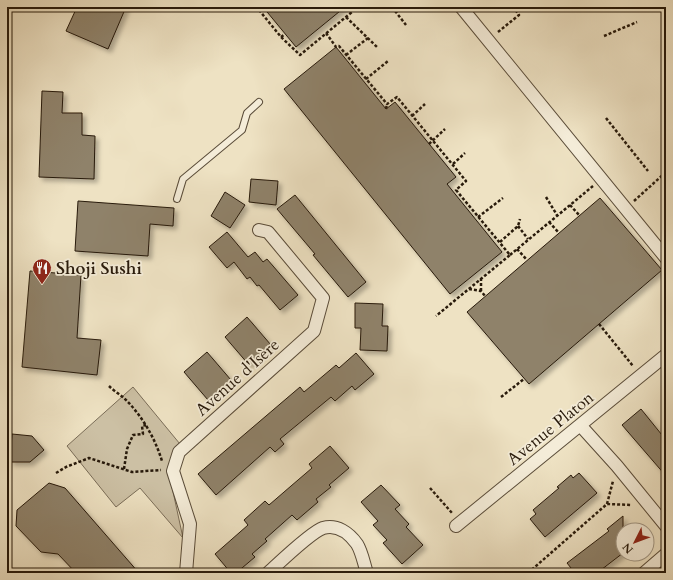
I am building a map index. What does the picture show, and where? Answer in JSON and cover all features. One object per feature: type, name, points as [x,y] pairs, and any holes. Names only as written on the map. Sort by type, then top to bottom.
[{"type":"street","points":[[461,7],[666,258]]},
{"type":"street","name":"Avenue d'Isère","points":[[169,470],[179,452],[314,331],[323,298],[268,232],[259,230]]},
{"type":"street","name":"Avenue Platon","points":[[458,524],[666,355]]},
{"type":"street","points":[[580,425],[617,466],[666,526]]},
{"type":"street","points":[[169,470],[190,524],[186,573]]},
{"type":"street","points":[[268,573],[314,534],[323,528],[334,527],[347,533],[358,545],[367,573]]},
{"type":"street","points":[[644,573],[666,554]]},
{"type":"lane","points":[[177,199],[183,179],[242,130],[247,113],[259,102]]},
{"type":"path","points":[[259,10],[281,36],[300,54],[358,7]]},
{"type":"path","points":[[392,7],[406,25]]},
{"type":"path","points":[[488,40],[519,15],[514,8]]},
{"type":"path","points":[[346,17],[378,48]]},
{"type":"path","points":[[604,36],[637,22]]},
{"type":"path","points":[[326,33],[336,47],[339,46],[387,104]]},
{"type":"path","points":[[281,36],[285,34]]},
{"type":"path","points":[[346,55],[368,38]]},
{"type":"path","points":[[366,79],[388,61]]},
{"type":"path","points":[[386,109],[387,104],[397,97],[466,181],[455,191],[510,255]]},
{"type":"path","points":[[412,116],[425,104]]},
{"type":"path","points":[[606,118],[648,171]]},
{"type":"path","points":[[429,144],[445,129]]},
{"type":"path","points":[[453,164],[465,153]]},
{"type":"path","points":[[626,208],[666,172]]},
{"type":"path","points":[[436,316],[601,179]]},
{"type":"path","points":[[546,197],[557,216]]},
{"type":"path","points":[[478,217],[503,198]]},
{"type":"path","points":[[570,205],[579,215]]},
{"type":"path","points":[[500,242],[518,226],[520,219]]},
{"type":"path","points":[[550,222],[559,233]]},
{"type":"path","points":[[518,226],[528,239]]},
{"type":"path","points":[[517,249],[528,260]]},
{"type":"path","points":[[481,279],[481,291],[485,296]]},
{"type":"path","points":[[468,289],[481,291]]},
{"type":"path","points":[[599,324],[641,375]]},
{"type":"path","points":[[501,397],[524,379]]},
{"type":"path","points":[[56,473],[66,467],[89,458],[132,472],[169,470],[146,425],[126,399],[109,386]]},
{"type":"path","points":[[124,469],[126,449],[133,435],[143,434],[142,426],[146,425]]},
{"type":"path","points":[[528,573],[607,504],[617,466]]},
{"type":"path","points":[[430,488],[458,524]]},
{"type":"path","points":[[607,504],[648,505]]},
{"type":"shaded area","points":[[133,387],[180,444],[169,473],[183,538],[140,488],[116,507],[67,446]]},
{"type":"building","points":[[77,7],[126,7],[108,49],[66,31]]},
{"type":"building","points":[[263,7],[345,7],[296,47]]},
{"type":"building","points":[[336,47],[386,109],[395,102],[456,177],[447,184],[502,252],[450,294],[284,89]]},
{"type":"building","points":[[42,91],[63,92],[62,113],[82,113],[82,135],[95,136],[94,179],[39,177]]},
{"type":"building","points":[[251,179],[278,181],[276,205],[249,202]]},
{"type":"building","points":[[225,192],[245,205],[230,228],[211,216]]},
{"type":"building","points":[[295,195],[366,282],[348,297],[313,255],[315,254],[277,209]]},
{"type":"building","points":[[600,198],[662,270],[529,384],[467,312]]},
{"type":"building","points":[[78,201],[174,208],[173,226],[150,224],[148,256],[75,251]]},
{"type":"building","points":[[227,232],[248,257],[255,252],[263,262],[267,259],[298,295],[280,310],[259,285],[257,286],[250,277],[247,279],[234,262],[227,268],[209,247]]},
{"type":"building","points":[[30,271],[81,275],[77,338],[101,340],[97,375],[22,367]]},
{"type":"building","points":[[355,303],[383,304],[382,326],[388,326],[387,351],[360,350],[361,328],[355,328]]},
{"type":"building","points":[[247,317],[271,345],[249,365],[225,337]]},
{"type":"building","points":[[207,352],[231,380],[208,400],[184,372]]},
{"type":"building","points":[[356,353],[374,374],[355,390],[352,386],[335,401],[331,397],[280,439],[284,444],[275,452],[270,447],[216,495],[198,474],[300,387],[304,392],[336,365],[339,368]]},
{"type":"building","points":[[641,409],[666,440],[666,476],[622,425]]},
{"type":"building","points":[[12,434],[32,436],[44,450],[30,462],[10,462]]},
{"type":"building","points":[[330,446],[349,468],[329,485],[331,487],[316,499],[318,502],[297,520],[292,515],[265,539],[267,541],[252,554],[255,557],[236,573],[231,573],[215,554],[248,525],[244,520],[265,501],[269,505],[312,468],[309,464]]},
{"type":"building","points":[[579,473],[597,493],[545,537],[530,519],[536,514],[533,510],[559,488],[557,487],[571,475],[573,478]]},
{"type":"building","points":[[49,483],[65,488],[139,573],[76,573],[58,554],[41,552],[16,526],[17,510]]},
{"type":"building","points":[[381,485],[400,505],[395,509],[409,524],[406,527],[423,545],[402,564],[383,543],[387,540],[373,525],[378,521],[361,502]]},
{"type":"building","points":[[623,516],[623,522],[616,522]]},
{"type":"building","points":[[615,522],[615,559],[597,573],[575,573],[567,563],[609,531],[607,529]]},
{"type":"place","name":"Shoji Sushi","points":[[42,285]]}]
